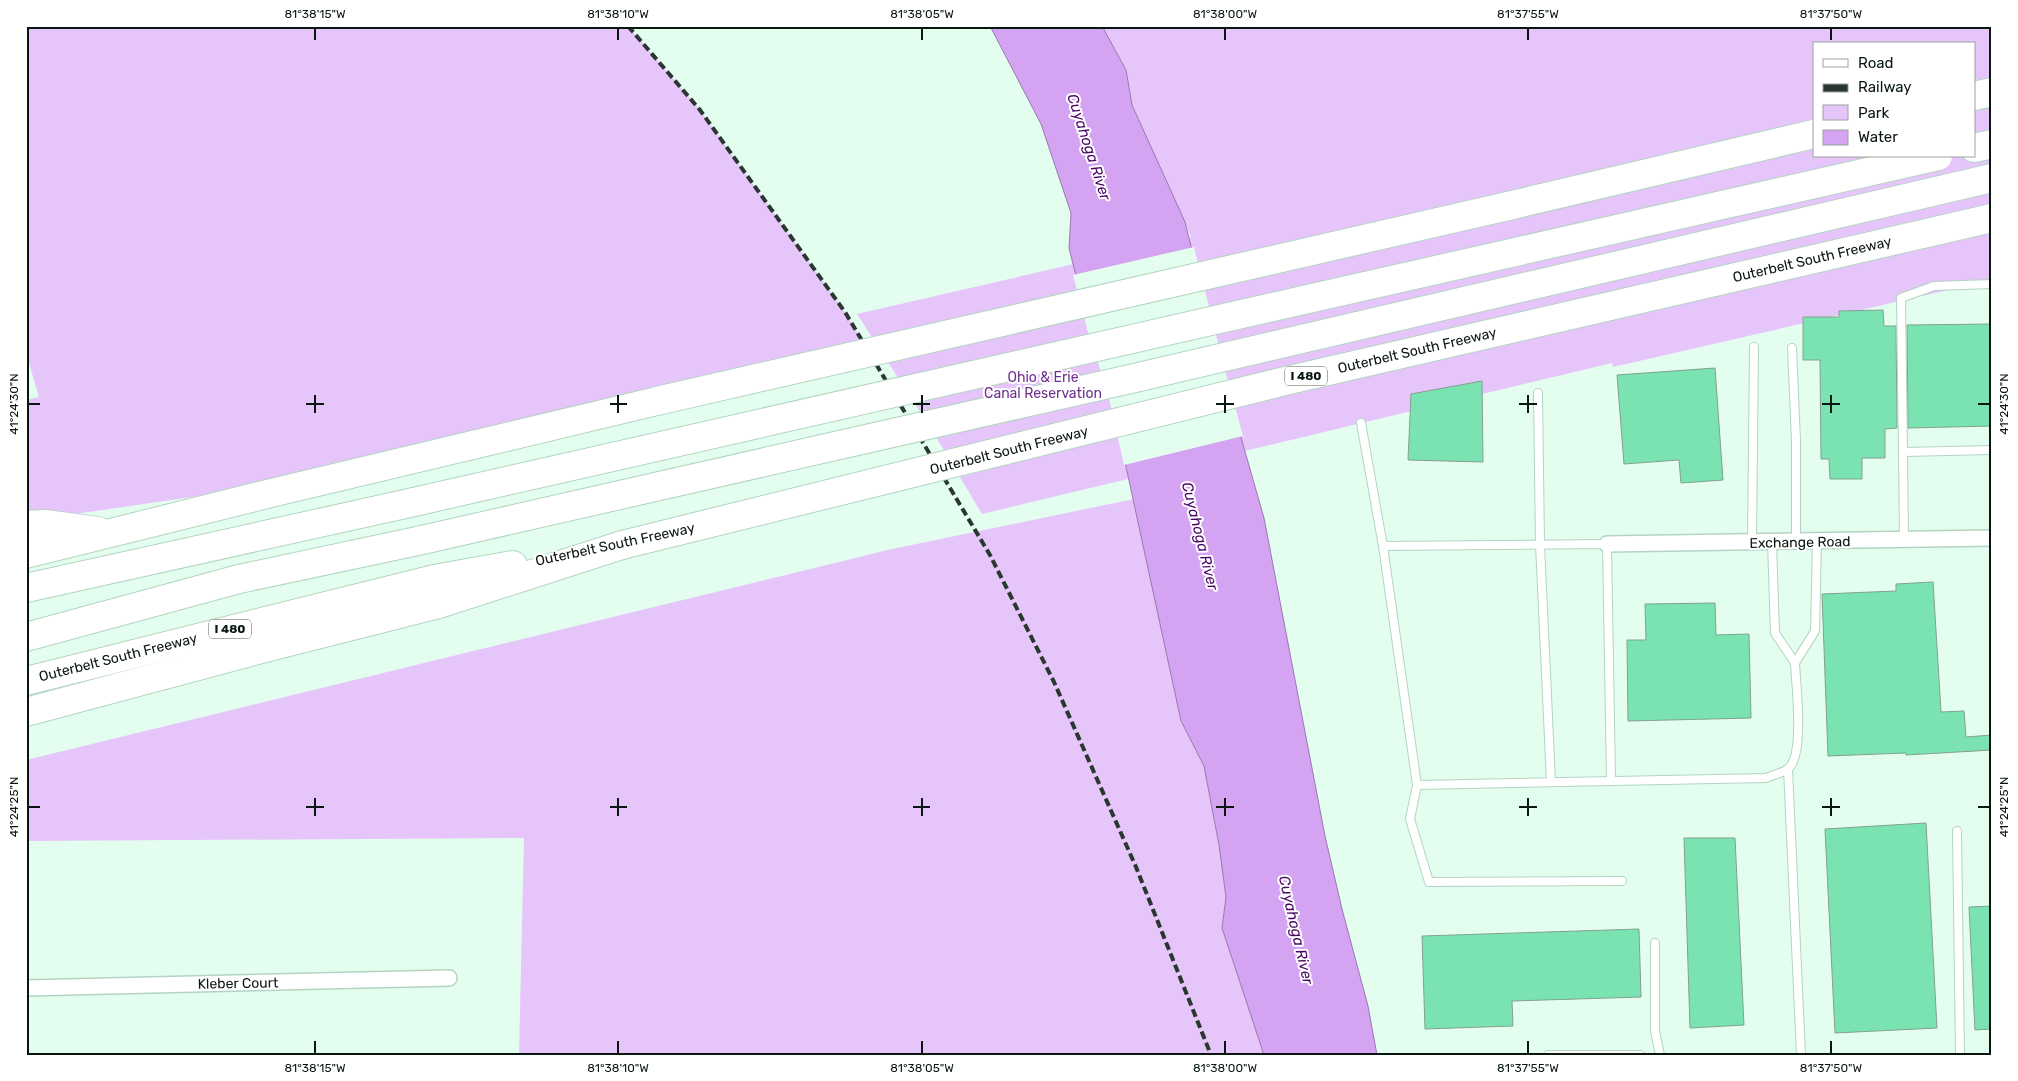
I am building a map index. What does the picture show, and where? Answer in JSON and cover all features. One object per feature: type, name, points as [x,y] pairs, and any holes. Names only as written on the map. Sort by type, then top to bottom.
[{"type":"highway","points":[[1976,96],[1992,92]]},
{"type":"highway","points":[[26,554],[266,494],[657,401],[1489,211],[1813,134]]},
{"type":"highway","points":[[1976,148],[1992,144]]},
{"type":"highway","points":[[26,588],[414,502],[1929,158]]},
{"type":"highway","points":[[26,637],[240,579],[422,540],[1129,380],[1992,178]]},
{"type":"highway","name":"Outerbelt South Freeway","points":[[26,681],[250,624],[437,592],[1294,379],[1992,218]]},
{"type":"highway","points":[[26,525],[45,524],[114,533]]},
{"type":"highway","points":[[26,712],[265,648],[437,592]]},
{"type":"street","name":"Exchange Road","points":[[1607,544],[1992,538]]},
{"type":"street","name":"Kleber Court","points":[[26,988],[449,978]]},
{"type":"lane","points":[[1904,540],[1902,298],[1934,286],[1992,284]]},
{"type":"lane","points":[[1752,543],[1754,347]]},
{"type":"lane","points":[[1792,348],[1796,441],[1796,542]]},
{"type":"lane","points":[[1538,393],[1540,545],[1551,782]]},
{"type":"lane","points":[[1361,423],[1383,546],[1417,785],[1410,819],[1429,882],[1622,881]]},
{"type":"lane","points":[[1903,452],[1992,450]]},
{"type":"lane","points":[[1795,663],[1815,631],[1816,541]]},
{"type":"lane","points":[[1772,542],[1775,634],[1795,663],[1799,743],[1788,769],[1801,1055]]},
{"type":"lane","points":[[1383,546],[1607,544],[1612,780]]},
{"type":"lane","points":[[1417,785],[1766,778],[1788,769]]},
{"type":"lane","points":[[1957,831],[1960,1055]]},
{"type":"lane","points":[[1655,944],[1655,1031],[1660,1055]]},
{"type":"lane","points":[[1548,1055],[1640,1055]]},
{"type":"green space","points":[[26,26],[628,26],[700,110],[845,312],[872,357],[269,486],[26,521],[26,400],[39,397],[26,353]]},
{"type":"green space","name":"Ohio & Erie Canal Reservation","points":[[1102,26],[1992,26],[1992,280],[1613,367],[1612,363],[982,514],[933,432],[857,314],[1191,237],[1132,105],[1126,70]]},
{"type":"green space","points":[[1134,499],[1181,721],[1204,766],[1219,845],[1226,897],[1222,928],[1264,1055],[519,1055],[524,838],[26,841],[26,760],[892,549]]},
{"type":"water","name":"Cuyahoga River","points":[[990,26],[1102,26],[1126,70],[1132,105],[1185,222],[1220,364],[1264,518],[1325,836],[1368,1006],[1377,1055],[1264,1055],[1222,928],[1226,897],[1219,845],[1204,766],[1181,721],[1109,388],[1092,339],[1069,248],[1071,213],[1041,124]]},
{"type":"pier","points":[[1194,247],[1243,436],[1124,465],[1107,389],[1090,340],[1073,275]]},
{"type":"building","points":[[1883,310],[1884,326],[1896,326],[1897,428],[1885,429],[1885,458],[1862,458],[1862,479],[1830,479],[1829,459],[1821,459],[1820,360],[1803,360],[1803,317],[1839,317],[1839,311]]},
{"type":"building","points":[[1992,324],[1992,426],[1908,428],[1907,325]]},
{"type":"building","points":[[1715,368],[1723,480],[1681,483],[1679,460],[1624,464],[1617,375]]},
{"type":"building","points":[[1482,381],[1483,462],[1408,460],[1411,394]]},
{"type":"building","points":[[1933,582],[1941,712],[1964,711],[1966,737],[1992,735],[1992,750],[1906,755],[1906,753],[1828,756],[1822,594],[1896,591],[1896,584]]},
{"type":"building","points":[[1715,603],[1716,635],[1749,634],[1751,718],[1628,721],[1627,640],[1646,640],[1645,604]]},
{"type":"building","points":[[1926,823],[1937,1028],[1835,1033],[1825,829]]},
{"type":"building","points":[[1684,838],[1735,838],[1744,1025],[1690,1028]]},
{"type":"building","points":[[1992,906],[1992,1029],[1975,1030],[1969,907]]},
{"type":"building","points":[[1639,929],[1641,997],[1512,1001],[1513,1026],[1425,1029],[1422,936]]},
{"type":"railway","points":[[628,26],[700,110],[845,312],[990,555],[1054,682],[1136,867],[1211,1055]]}]
